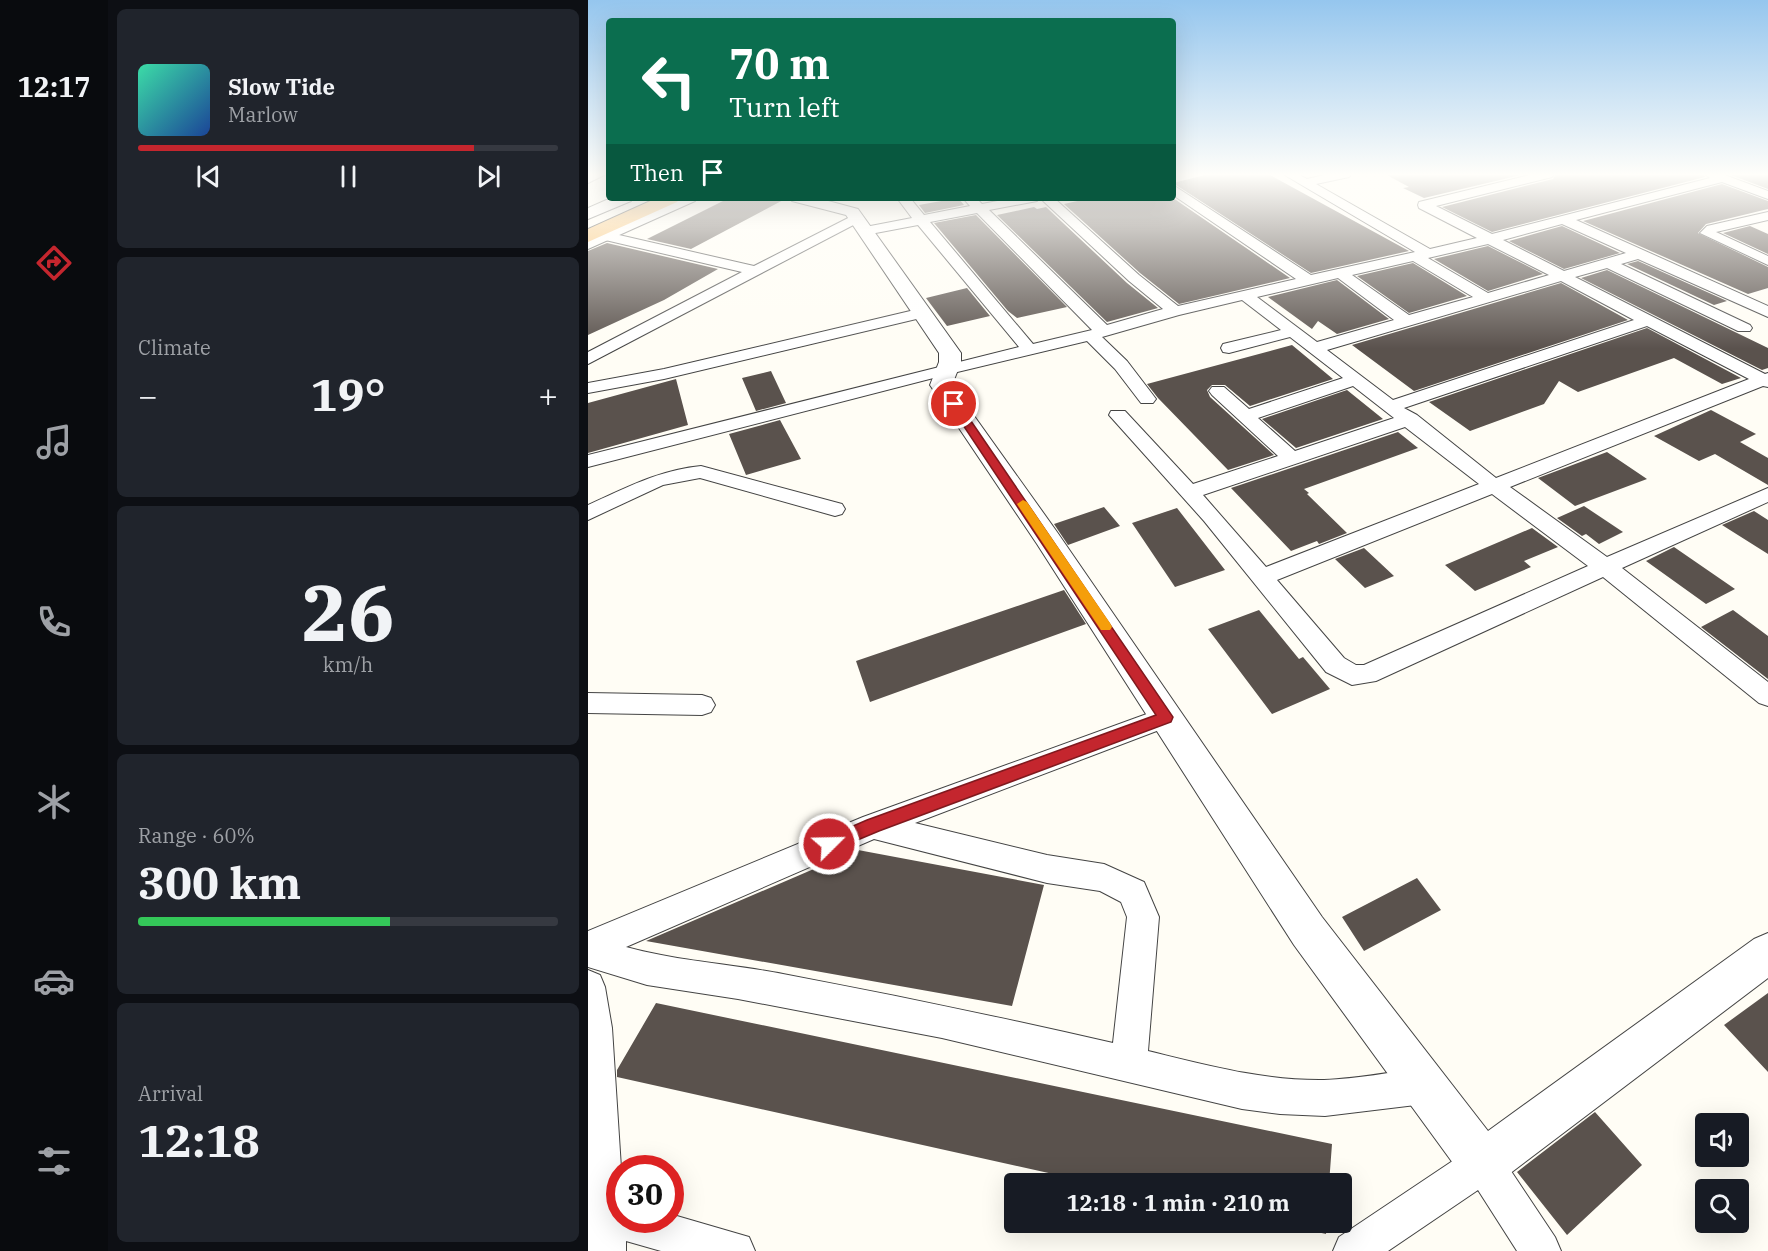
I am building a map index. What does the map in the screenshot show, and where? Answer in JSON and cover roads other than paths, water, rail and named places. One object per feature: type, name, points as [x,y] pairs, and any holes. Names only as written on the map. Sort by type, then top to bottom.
[{"type":"street","points":[[588,359],[756,271],[844,232]]},
{"type":"street","points":[[866,232],[950,353],[950,362],[941,385],[1308,931],[1483,1164],[1541,1251]]},
{"type":"street","points":[[933,232],[1029,349]]},
{"type":"street","points":[[1003,232],[1097,333],[1147,399]]},
{"type":"street","points":[[1084,232],[1175,311]]},
{"type":"street","points":[[1237,232],[1308,280]]},
{"type":"street","points":[[1385,232],[1485,298]]},
{"type":"street","points":[[1477,232],[1646,321],[1766,380]]},
{"type":"street","points":[[588,461],[946,369],[1097,333],[1175,311],[1516,232]]},
{"type":"street","points":[[1591,232],[1768,312]]},
{"type":"street","points":[[1708,232],[1768,261]]},
{"type":"street","points":[[588,244],[597,236],[756,271]]},
{"type":"street","points":[[1314,348],[1639,254]]},
{"type":"street","points":[[1608,263],[1744,328]]},
{"type":"street","points":[[1340,273],[1405,320]]},
{"type":"street","points":[[1245,295],[1410,419],[1493,485],[1604,566],[1768,696]]},
{"type":"street","points":[[588,388],[664,374],[923,313]]},
{"type":"street","points":[[1697,347],[1768,319]]},
{"type":"street","points":[[1392,406],[1646,321]]},
{"type":"street","points":[[1229,348],[1292,332]]},
{"type":"street","points":[[1246,416],[1356,380]]},
{"type":"street","points":[[1263,577],[1766,380]]},
{"type":"street","points":[[1218,391],[1290,458]]},
{"type":"street","points":[[1118,415],[1211,516],[1335,665],[1352,675],[1367,674],[1768,494]]},
{"type":"street","points":[[1188,493],[1410,419]]},
{"type":"street","points":[[588,513],[660,478],[683,472],[701,472],[836,509]]},
{"type":"street","points":[[588,703],[702,705]]},
{"type":"street","points":[[588,949],[873,826],[1166,717]]},
{"type":"street","points":[[873,826],[1047,868],[1104,878],[1133,892],[1143,918],[1129,1064]]},
{"type":"street","points":[[588,949],[647,969],[738,982],[942,1021],[1242,1091],[1325,1098],[1424,1086]]},
{"type":"street","points":[[1353,1251],[1483,1164],[1768,953]]},
{"type":"street","points":[[588,987],[595,1028],[605,1234],[735,1251]]}]
